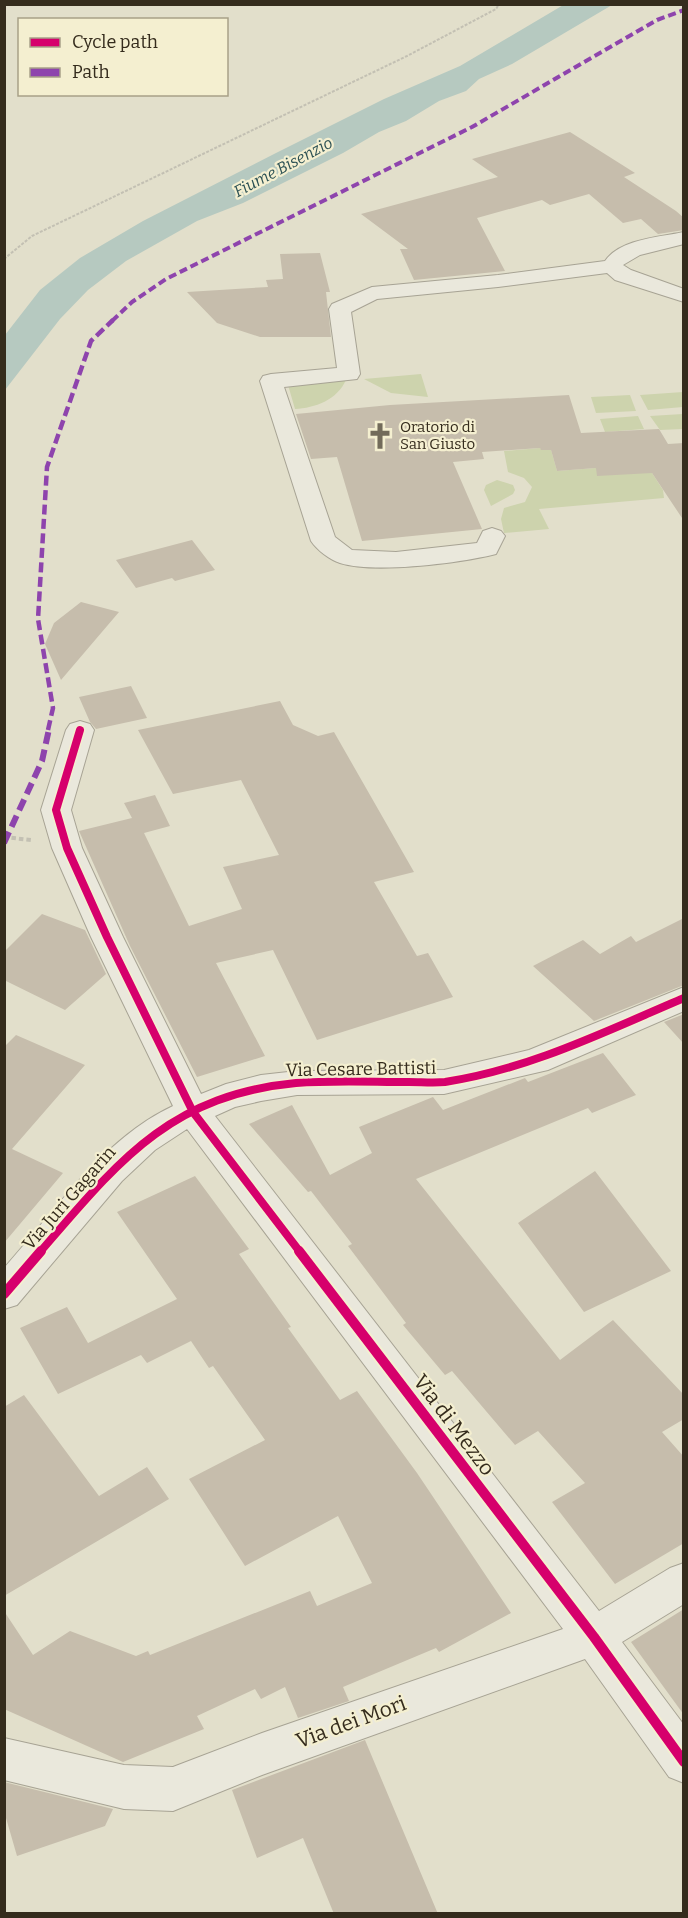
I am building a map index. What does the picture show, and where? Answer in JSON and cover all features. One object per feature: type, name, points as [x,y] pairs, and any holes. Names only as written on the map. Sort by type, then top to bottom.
[{"type":"street","points":[[612,266],[618,257],[627,252],[684,238]]},
{"type":"street","points":[[492,536],[488,549],[467,553],[396,560],[346,558],[324,542],[271,381],[349,374],[340,309],[372,292],[498,281],[612,266],[623,275],[684,296]]},
{"type":"street","points":[[80,730],[56,810],[67,848],[107,937],[193,1112]]},
{"type":"street","name":"Via Cesare Battisti","points":[[193,1112],[226,1097],[261,1088],[297,1083],[444,1082],[536,1061],[684,998]]},
{"type":"street","name":"Via Juri Gagarin","points":[[4,1294],[79,1205],[125,1156],[167,1124],[193,1112]]},
{"type":"street","name":"Via di Mezzo","points":[[193,1112],[594,1637],[684,1762]]},
{"type":"street","name":"Via dei Mori","points":[[4,1759],[124,1787],[173,1789],[261,1754],[594,1637],[684,1581]]},
{"type":"path","points":[[4,258],[32,236],[407,56],[496,9],[499,4]]},
{"type":"green space","points":[[421,374],[428,397],[391,393],[364,379]]},
{"type":"green space","points":[[346,380],[337,393],[325,402],[295,409],[288,385]]},
{"type":"green space","points":[[683,392],[683,407],[648,410],[640,395]]},
{"type":"green space","points":[[630,395],[636,411],[596,413],[591,397]]},
{"type":"green space","points":[[683,414],[683,429],[660,430],[650,416]]},
{"type":"green space","points":[[638,416],[644,429],[605,432],[600,419]]},
{"type":"green space","points":[[540,448],[551,450],[557,471],[596,468],[652,473],[663,490],[664,498],[539,509],[549,529],[504,533],[501,519],[504,508],[525,502],[532,487],[524,478],[508,472],[504,451]]},
{"type":"green space","points":[[497,480],[513,485],[515,490],[513,494],[491,506],[484,490],[486,485]]},
{"type":"water","name":"Fiume Bisenzio","points":[[565,4],[612,5],[512,64],[479,79],[466,91],[439,101],[406,121],[379,132],[343,153],[243,203],[197,221],[126,261],[88,290],[60,319],[5,390],[5,335],[40,290],[80,258],[143,221],[276,153],[384,99],[460,66]]},
{"type":"building","points":[[570,132],[635,173],[624,177],[684,218],[684,230],[658,234],[641,219],[623,223],[589,194],[550,205],[542,200],[477,218],[505,271],[414,280],[400,249],[408,249],[361,214],[498,177],[472,159]]},
{"type":"building","points":[[320,253],[330,292],[326,292],[331,337],[260,337],[217,323],[187,292],[268,287],[266,280],[283,279],[280,254]]},
{"type":"building","points":[[569,395],[581,433],[659,429],[668,444],[684,443],[684,521],[652,473],[597,476],[596,468],[557,471],[551,450],[540,448],[482,452],[484,459],[453,462],[482,529],[362,541],[337,457],[311,459],[296,414],[390,405]]},
{"type":"building","points":[[192,540],[215,570],[175,581],[172,578],[136,588],[116,560]]},
{"type":"building","points":[[81,602],[119,612],[61,680],[45,644],[54,623]]},
{"type":"building","points":[[131,686],[147,718],[96,729],[90,722],[79,697]]},
{"type":"building","points":[[280,701],[293,725],[318,736],[334,732],[414,872],[374,882],[417,956],[428,953],[453,997],[317,1040],[273,950],[216,963],[265,1056],[197,1077],[130,946],[79,831],[132,818],[124,803],[155,795],[170,826],[144,833],[189,926],[242,909],[223,867],[279,855],[241,780],[173,794],[138,730]]},
{"type":"building","points":[[42,914],[85,930],[106,974],[65,1010],[4,980],[4,952]]},
{"type":"building","points":[[684,918],[684,985],[594,1021],[533,966],[583,940],[600,954],[631,936],[636,942]]},
{"type":"building","points":[[684,1014],[684,1044],[664,1022]]},
{"type":"building","points":[[16,1035],[85,1065],[12,1149],[63,1173],[4,1243],[4,1047]]},
{"type":"building","points":[[603,1053],[636,1095],[592,1113],[588,1108],[416,1179],[560,1360],[613,1320],[684,1395],[684,1419],[662,1432],[684,1457],[684,1543],[615,1584],[552,1502],[585,1483],[538,1431],[515,1445],[452,1371],[445,1375],[403,1325],[406,1323],[348,1246],[352,1244],[311,1191],[308,1192],[249,1124],[292,1105],[330,1175],[372,1153],[359,1127],[433,1097],[443,1110],[525,1078],[528,1082]]},
{"type":"building","points":[[595,1171],[671,1271],[584,1312],[518,1223]]},
{"type":"building","points":[[195,1176],[249,1249],[239,1254],[291,1327],[288,1328],[340,1400],[357,1391],[417,1473],[511,1613],[439,1652],[436,1648],[343,1687],[349,1701],[298,1718],[285,1687],[261,1699],[255,1689],[197,1716],[204,1729],[123,1762],[4,1709],[4,1611],[33,1655],[70,1631],[136,1656],[148,1651],[150,1655],[310,1591],[317,1606],[372,1583],[338,1516],[245,1566],[189,1479],[265,1440],[213,1366],[209,1368],[191,1341],[147,1363],[141,1355],[58,1394],[20,1328],[67,1307],[88,1343],[177,1299],[117,1212]]},
{"type":"building","points":[[24,1395],[99,1496],[147,1467],[169,1499],[4,1596],[4,1407]]},
{"type":"building","points":[[684,1609],[684,1715],[631,1642]]},
{"type":"building","points":[[365,1740],[438,1914],[334,1914],[303,1838],[257,1858],[232,1790]]},
{"type":"building","points":[[4,1782],[113,1809],[105,1826],[17,1856],[4,1811]]},
{"type":"marked path","points":[[4,843],[42,761],[53,708],[38,619],[47,467],[91,341],[132,302],[166,279],[472,127],[657,20],[684,10]]},
{"type":"cycle path","points":[[80,730],[56,810],[67,848],[107,937],[193,1112],[594,1637],[684,1762]]},
{"type":"cycle path","points":[[4,1294],[110,1171],[143,1141],[167,1124],[226,1097],[261,1088],[297,1083],[444,1082],[536,1061],[684,998]]},
{"type":"place","name":"Oratorio di San Giusto","points":[[380,436]]}]
